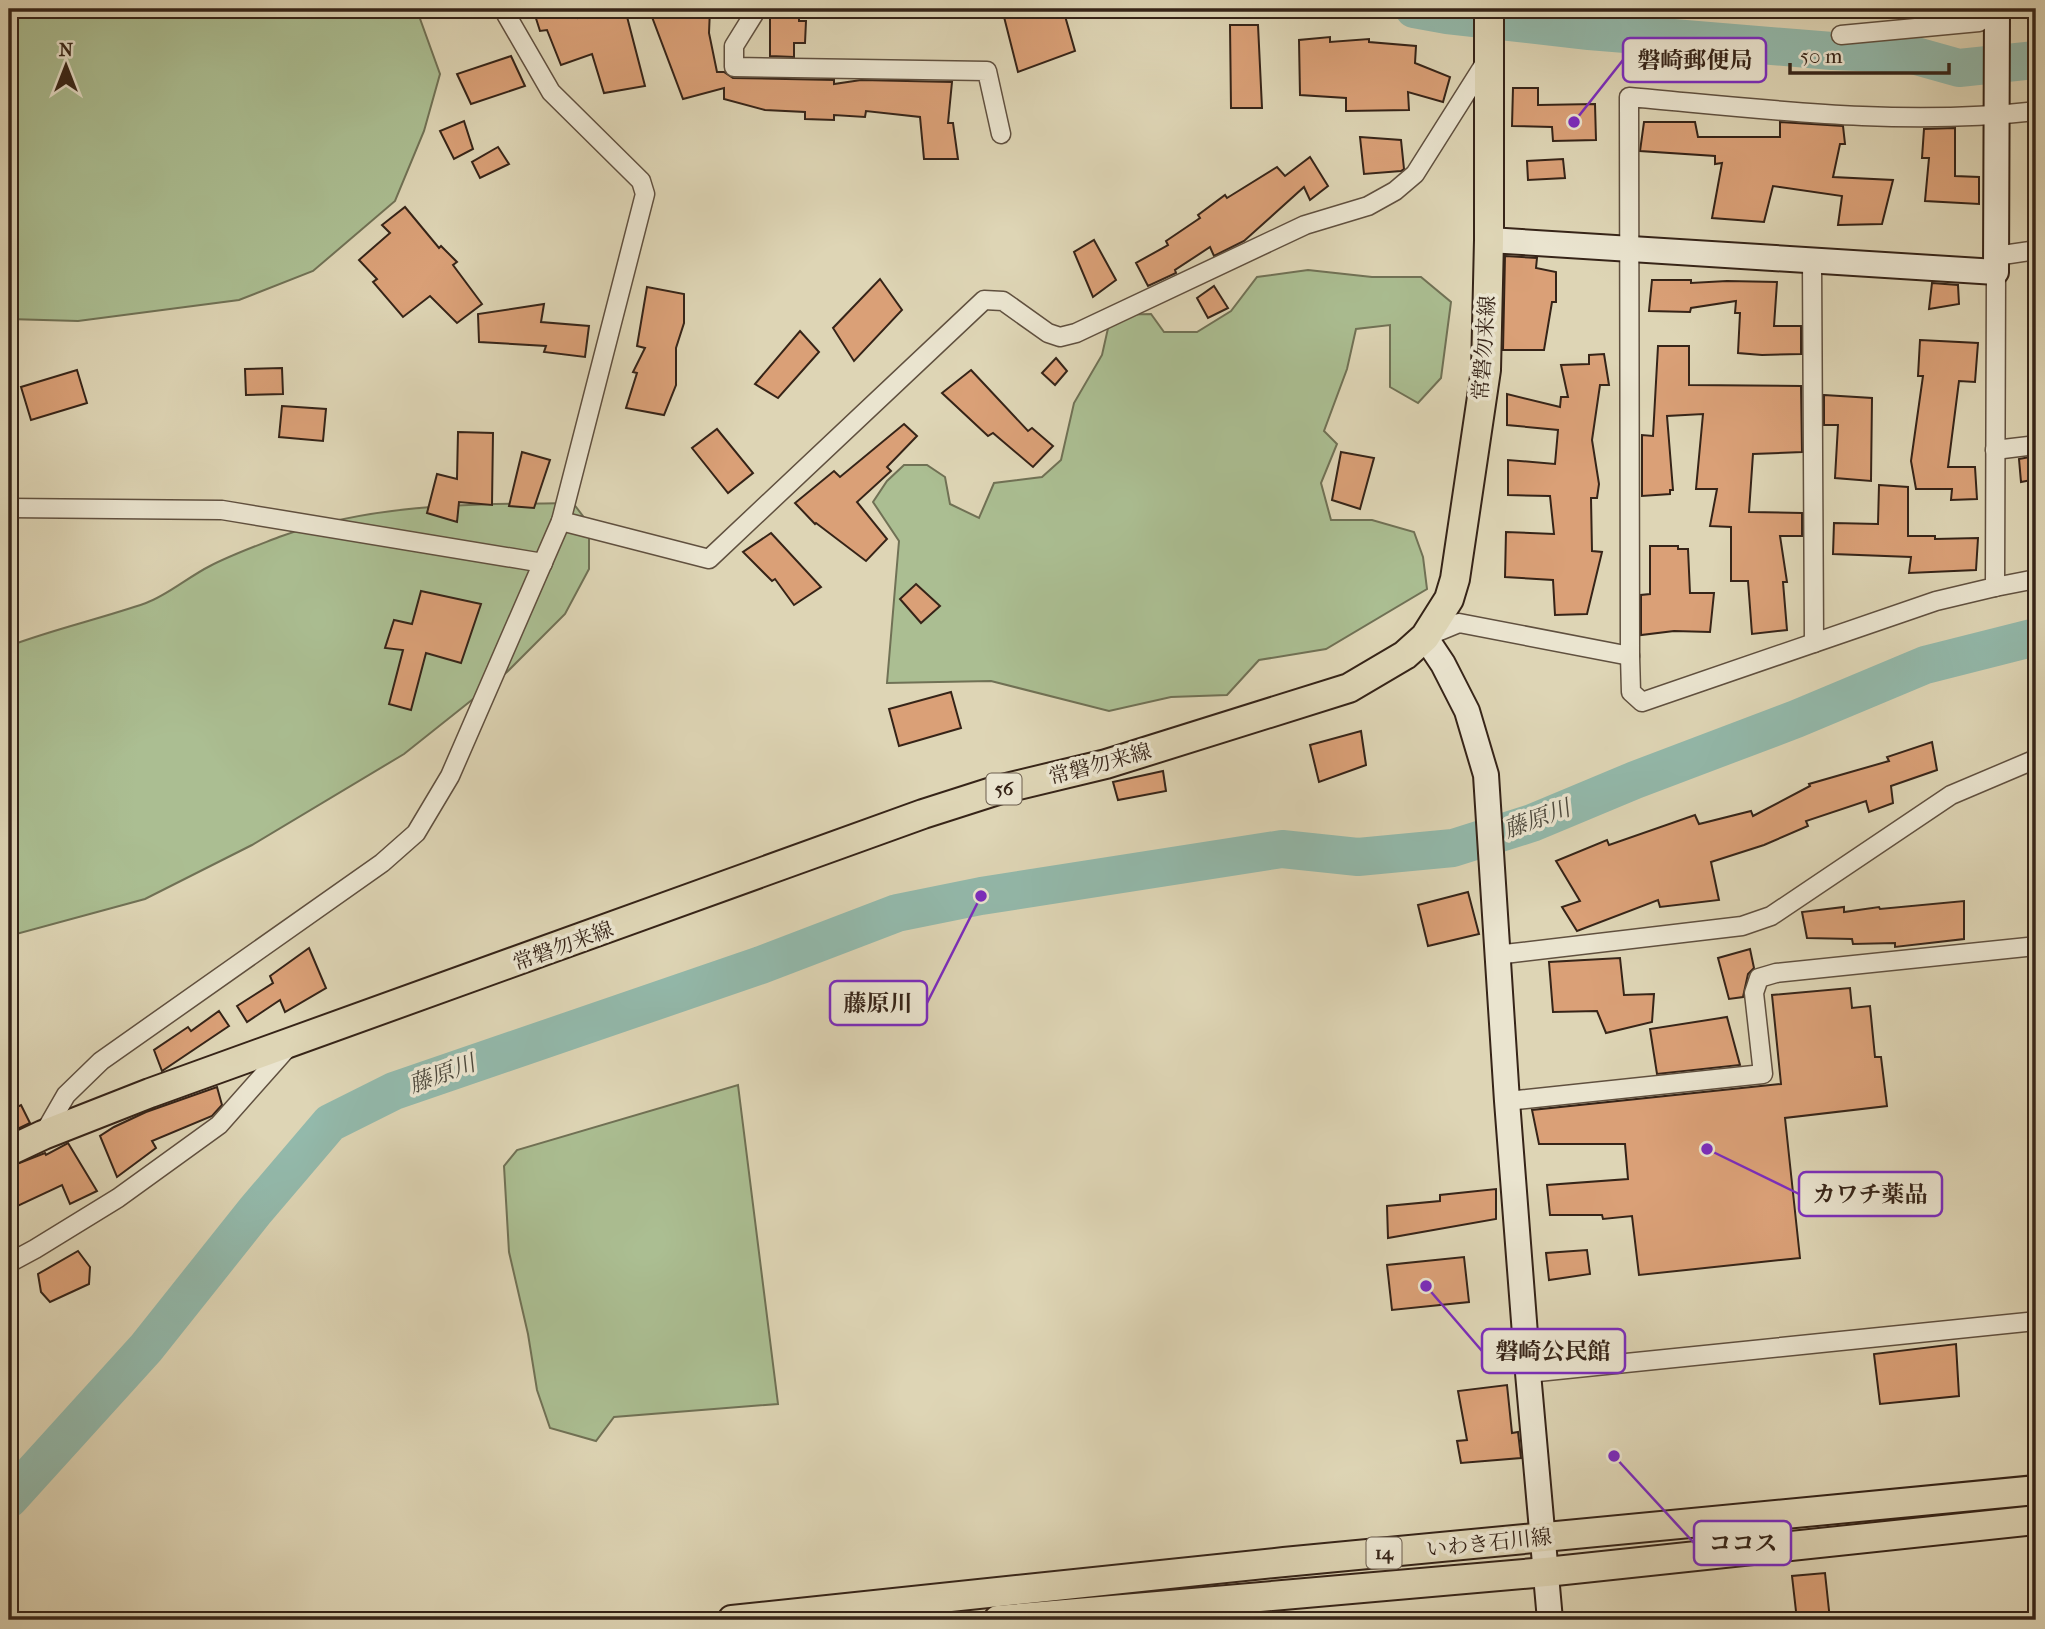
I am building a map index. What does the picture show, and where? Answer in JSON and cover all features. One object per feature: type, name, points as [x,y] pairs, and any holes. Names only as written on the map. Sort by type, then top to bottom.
[{"type":"main road","name":"常磐勿来線","points":[[9,1151],[43,1135],[292,1042],[923,814],[998,790],[1106,764],[1349,688],[1405,655],[1425,637],[1449,599],[1455,579],[1486,370],[1489,9]]},
{"type":"main road","name":"いわき石川線","points":[[732,1620],[815,1616],[1543,1537],[2036,1490]]},
{"type":"main road","name":"いわき石川線","points":[[998,1620],[1546,1572],[2036,1520]]},
{"type":"street","points":[[43,1135],[66,1095],[101,1061],[382,863],[416,833],[450,776],[561,521],[645,194],[641,181],[551,92],[503,9]]},
{"type":"street","points":[[757,9],[734,46],[734,66],[987,72],[1001,134]]},
{"type":"street","points":[[1841,35],[1979,22],[1996,16],[1994,587]]},
{"type":"street","points":[[561,521],[709,559],[984,300],[1003,301],[1048,333],[1060,337],[1068,335],[1305,225],[1368,206],[1395,191],[1415,174],[1489,48]]},
{"type":"street","points":[[2036,111],[1996,116],[1852,116],[1629,97],[1631,692],[1642,702],[1936,601],[2036,579]]},
{"type":"street","points":[[1489,240],[1812,260],[1996,264],[2036,250]]},
{"type":"street","points":[[1812,260],[1814,643]]},
{"type":"street","points":[[1995,450],[2036,445]]},
{"type":"street","points":[[9,508],[222,510],[543,563]]},
{"type":"street","points":[[1550,1620],[1507,1101],[1486,775],[1467,711],[1443,664],[1425,637],[1459,623],[1630,656]]},
{"type":"street","points":[[1496,955],[1742,926],[1771,916],[1951,795],[2036,759]]},
{"type":"street","points":[[1507,1101],[1763,1074],[1754,993],[1759,978],[1776,973],[2036,946]]},
{"type":"street","points":[[9,1263],[118,1198],[219,1125],[292,1042]]},
{"type":"street","points":[[1528,1373],[2036,1321]]},
{"type":"green space","points":[[9,9],[413,9],[419,16],[440,74],[424,131],[395,201],[313,271],[239,300],[78,321],[9,319]]},
{"type":"green space","points":[[1308,270],[1372,277],[1421,277],[1451,302],[1441,378],[1418,403],[1390,387],[1390,325],[1356,329],[1347,369],[1324,431],[1337,444],[1321,483],[1331,520],[1372,520],[1414,532],[1423,557],[1427,589],[1326,649],[1259,660],[1227,695],[1171,697],[1109,711],[991,681],[887,683],[899,541],[873,502],[887,481],[904,465],[927,465],[945,477],[950,504],[979,518],[994,483],[1042,477],[1061,460],[1074,403],[1102,355],[1111,315],[1151,314],[1164,332],[1197,332],[1231,311],[1257,277]]},
{"type":"green space","points":[[573,503],[589,524],[589,569],[565,614],[507,672],[404,754],[252,845],[145,899],[9,936],[9,646],[146,603],[226,558],[315,526],[351,517],[424,508]]},
{"type":"green space","points":[[738,1085],[778,1404],[614,1417],[596,1441],[550,1428],[537,1390],[528,1334],[509,1252],[504,1166],[517,1150]]},
{"type":"building","points":[[533,9],[575,9],[578,18],[603,9],[625,9],[645,86],[604,93],[592,54],[561,65],[547,30],[540,31]]},
{"type":"building","points":[[649,9],[710,9],[709,33],[717,72],[724,72],[733,78],[834,80],[834,84],[861,80],[952,82],[948,123],[953,123],[958,159],[924,159],[920,117],[866,111],[865,117],[834,115],[834,120],[805,119],[805,112],[765,110],[724,99],[724,88],[683,99]]},
{"type":"building","points":[[1002,9],[1063,9],[1075,51],[1018,72]]},
{"type":"building","points":[[770,14],[799,15],[799,21],[806,21],[805,43],[794,43],[794,57],[770,56]]},
{"type":"building","points":[[1230,25],[1258,25],[1262,108],[1231,108]]},
{"type":"building","points":[[1330,37],[1330,42],[1369,39],[1369,42],[1416,46],[1415,63],[1450,77],[1443,102],[1408,92],[1409,110],[1346,111],[1346,98],[1300,95],[1299,40]]},
{"type":"building","points":[[511,56],[525,86],[471,104],[457,74]]},
{"type":"building","points":[[1513,88],[1538,88],[1538,105],[1595,104],[1596,140],[1553,141],[1552,127],[1512,126]]},
{"type":"building","points":[[464,121],[473,149],[454,159],[440,131]]},
{"type":"building","points":[[1644,122],[1695,122],[1698,137],[1780,137],[1780,122],[1843,126],[1845,144],[1840,144],[1833,177],[1893,180],[1882,224],[1838,225],[1842,196],[1773,186],[1764,222],[1712,218],[1722,163],[1715,164],[1715,156],[1640,151]]},
{"type":"building","points":[[1955,128],[1955,176],[1979,177],[1979,204],[1925,201],[1929,158],[1922,158],[1924,129]]},
{"type":"building","points":[[1360,137],[1401,140],[1404,169],[1364,174]]},
{"type":"building","points":[[498,147],[509,164],[480,178],[472,162]]},
{"type":"building","points":[[1310,157],[1328,186],[1310,200],[1304,187],[1244,241],[1214,256],[1210,247],[1175,270],[1176,273],[1148,286],[1136,263],[1168,245],[1166,241],[1200,218],[1198,215],[1225,195],[1227,198],[1277,167],[1285,176]]},
{"type":"building","points":[[1563,159],[1565,178],[1528,180],[1527,161]]},
{"type":"building","points":[[405,207],[439,248],[441,246],[457,262],[453,265],[482,304],[457,323],[430,296],[403,317],[373,282],[377,279],[359,260],[390,233],[382,225]]},
{"type":"building","points":[[1094,240],[1116,280],[1093,297],[1074,252]]},
{"type":"building","points":[[1505,256],[1537,258],[1536,268],[1556,272],[1556,302],[1552,302],[1544,350],[1503,350]]},
{"type":"building","points":[[880,279],[902,310],[854,361],[833,328]]},
{"type":"building","points":[[1652,280],[1691,280],[1691,283],[1777,282],[1774,326],[1801,326],[1801,354],[1738,353],[1740,313],[1735,313],[1736,301],[1691,308],[1690,312],[1649,311]]},
{"type":"building","points":[[1932,283],[1958,285],[1959,304],[1929,309]]},
{"type":"building","points":[[1214,286],[1228,308],[1208,318],[1197,298]]},
{"type":"building","points":[[647,287],[684,294],[684,323],[676,348],[676,385],[664,415],[626,408],[637,373],[633,372],[645,348],[637,346]]},
{"type":"building","points":[[544,304],[541,322],[589,326],[585,357],[544,352],[546,346],[479,342],[478,314]]},
{"type":"building","points":[[800,331],[819,352],[778,398],[755,384]]},
{"type":"building","points":[[1920,340],[1978,343],[1975,382],[1959,381],[1948,467],[1975,467],[1977,499],[1951,500],[1952,489],[1916,489],[1911,461],[1923,376],[1918,376]]},
{"type":"building","points":[[1658,346],[1689,346],[1689,385],[1801,386],[1802,452],[1753,454],[1749,512],[1802,513],[1802,536],[1780,536],[1787,582],[1783,582],[1787,630],[1752,634],[1748,581],[1731,581],[1731,527],[1710,526],[1717,489],[1696,489],[1703,414],[1667,416],[1673,490],[1670,490],[1670,494],[1642,496],[1642,435],[1653,436]]},
{"type":"building","points":[[1604,354],[1609,385],[1600,385],[1592,440],[1599,484],[1597,498],[1591,498],[1592,551],[1602,552],[1587,614],[1555,615],[1553,580],[1505,577],[1506,532],[1554,534],[1550,496],[1508,495],[1508,460],[1555,464],[1558,430],[1507,425],[1507,394],[1560,407],[1561,397],[1568,397],[1561,365],[1589,364],[1589,355]]},
{"type":"building","points":[[1056,358],[1067,371],[1055,385],[1042,373]]},
{"type":"building","points":[[282,368],[283,394],[246,395],[245,369]]},
{"type":"building","points":[[77,370],[87,403],[31,420],[21,387]]},
{"type":"building","points":[[971,370],[1028,431],[1032,428],[1053,446],[1033,467],[993,433],[988,436],[942,393]]},
{"type":"building","points":[[1824,395],[1872,398],[1871,481],[1835,478],[1838,425],[1824,425]]},
{"type":"building","points":[[282,406],[326,409],[323,441],[279,437]]},
{"type":"building","points":[[904,424],[917,436],[887,467],[891,471],[857,502],[887,539],[866,561],[815,524],[795,503],[834,471],[840,477]]},
{"type":"building","points":[[717,429],[753,473],[728,493],[692,448]]},
{"type":"building","points":[[458,432],[493,433],[492,505],[459,502],[457,522],[427,513],[437,474],[457,479]]},
{"type":"building","points":[[522,452],[550,460],[534,508],[509,506]]},
{"type":"building","points":[[1341,452],[1374,458],[1360,509],[1332,500]]},
{"type":"building","points":[[2036,456],[2036,479],[2021,482],[2019,459]]},
{"type":"building","points":[[1879,485],[1908,487],[1908,536],[1935,536],[1935,539],[1978,538],[1976,570],[1909,573],[1911,557],[1833,554],[1834,523],[1878,524]]},
{"type":"building","points":[[771,533],[821,587],[794,605],[775,579],[772,581],[743,552]]},
{"type":"building","points":[[1650,546],[1678,546],[1678,549],[1688,549],[1690,593],[1714,593],[1710,632],[1674,631],[1641,635],[1641,595],[1650,594]]},
{"type":"building","points":[[916,584],[940,606],[921,623],[900,599]]},
{"type":"building","points":[[421,591],[481,604],[461,663],[426,653],[411,710],[389,704],[403,650],[385,648],[394,620],[412,624]]},
{"type":"building","points":[[951,692],[961,728],[899,746],[889,709]]},
{"type":"building","points":[[1361,731],[1366,765],[1319,782],[1310,745]]},
{"type":"building","points":[[1932,742],[1937,770],[1891,786],[1893,803],[1869,812],[1866,801],[1806,821],[1808,826],[1764,845],[1711,862],[1719,900],[1660,907],[1658,900],[1577,931],[1562,907],[1580,901],[1556,861],[1607,840],[1609,845],[1695,815],[1699,824],[1751,811],[1753,816],[1810,786],[1809,784],[1889,761],[1887,757]]},
{"type":"building","points":[[1163,771],[1166,791],[1118,800],[1113,782]]},
{"type":"building","points":[[1468,892],[1479,934],[1428,946],[1418,905]]},
{"type":"building","points":[[1964,901],[1964,939],[1895,947],[1895,943],[1853,944],[1852,939],[1807,938],[1802,912],[1844,907],[1844,912]]},
{"type":"building","points":[[309,948],[326,988],[285,1012],[280,1000],[247,1022],[237,1006],[273,983],[270,976]]},
{"type":"building","points":[[1750,949],[1754,968],[1748,974],[1743,997],[1729,999],[1718,958]]},
{"type":"building","points":[[1620,958],[1624,995],[1654,994],[1652,1022],[1606,1033],[1597,1011],[1553,1012],[1549,962]]},
{"type":"building","points":[[1850,988],[1852,1008],[1870,1006],[1875,1057],[1881,1057],[1887,1106],[1785,1118],[1800,1258],[1639,1275],[1632,1216],[1603,1219],[1602,1215],[1550,1215],[1547,1185],[1628,1179],[1625,1144],[1539,1144],[1532,1110],[1781,1084],[1772,995]]},
{"type":"building","points":[[219,1011],[229,1026],[162,1071],[154,1050],[188,1027],[191,1031]]},
{"type":"building","points":[[1727,1017],[1740,1065],[1657,1074],[1650,1029]]},
{"type":"building","points":[[217,1087],[222,1105],[212,1116],[152,1141],[156,1148],[117,1177],[100,1136],[146,1112]]},
{"type":"building","points":[[21,1105],[30,1123],[9,1133],[9,1111]]},
{"type":"building","points":[[68,1143],[97,1191],[70,1204],[62,1185],[9,1210],[9,1167],[45,1153],[46,1155]]},
{"type":"building","points":[[1496,1189],[1496,1219],[1388,1238],[1387,1206],[1440,1201],[1440,1195]]},
{"type":"building","points":[[1587,1250],[1590,1274],[1549,1280],[1546,1253]]},
{"type":"building","points":[[78,1251],[90,1267],[89,1284],[50,1302],[41,1292],[38,1274]]},
{"type":"building","points":[[1464,1257],[1469,1302],[1392,1310],[1387,1265]]},
{"type":"building","points":[[1956,1344],[1959,1396],[1880,1404],[1874,1354]]},
{"type":"building","points":[[1507,1385],[1512,1433],[1518,1432],[1521,1458],[1461,1463],[1457,1441],[1467,1440],[1458,1391]]},
{"type":"building","points":[[1825,1573],[1830,1620],[1797,1620],[1792,1576]]},
{"type":"waterway","points":[[1414,9],[1589,31],[1832,51],[1909,54],[1959,68],[2036,60]]},
{"type":"waterway","name":"藤原川","points":[[9,1499],[146,1348],[255,1211],[330,1123],[394,1091],[761,965],[897,913],[981,896],[1282,849],[1358,857],[1453,848],[1532,823],[1925,665],[2036,637]]},
{"type":"place","name":"磐崎郵便局","points":[[1574,122]]},
{"type":"place","name":"藤原川","points":[[981,896]]},
{"type":"place","name":"カワチ薬品","points":[[1707,1149]]},
{"type":"place","name":"磐崎公民館","points":[[1426,1286]]},
{"type":"place","name":"ココス","points":[[1614,1456]]}]
